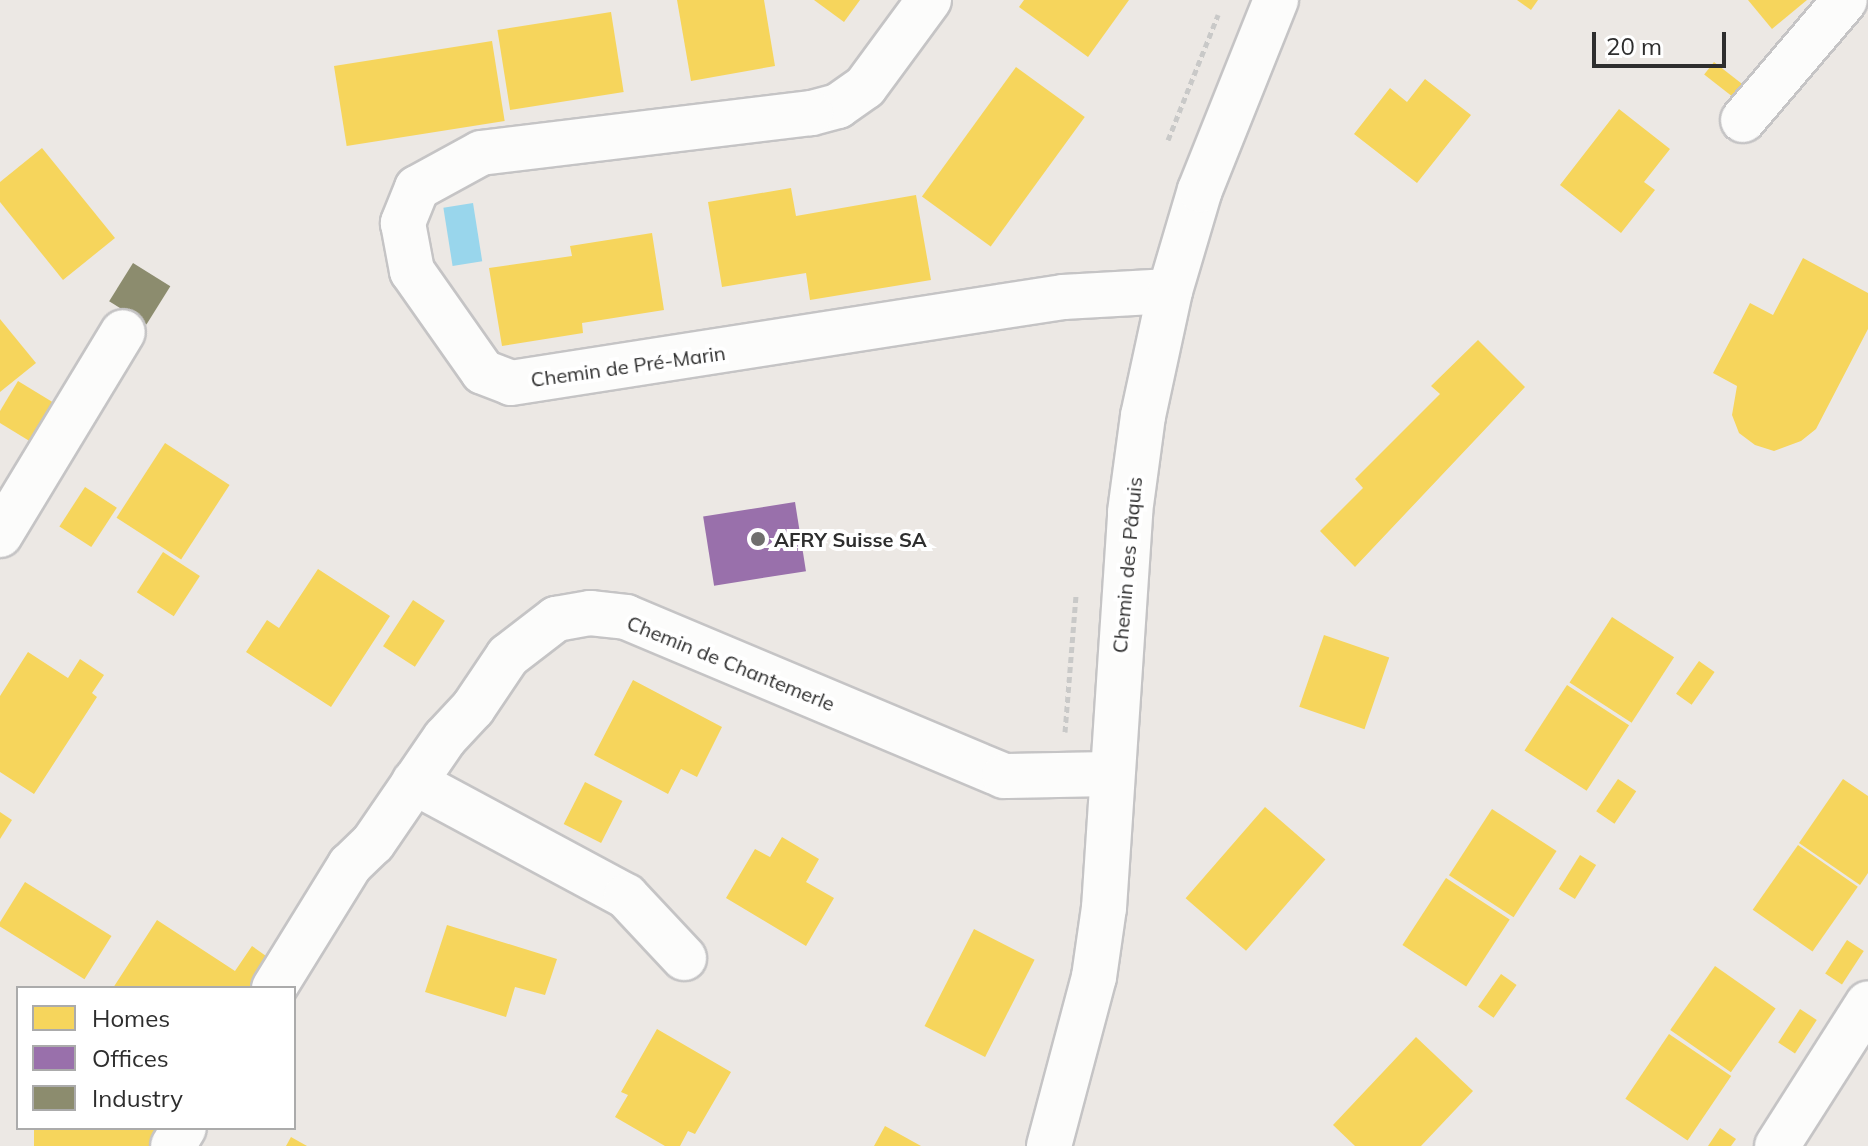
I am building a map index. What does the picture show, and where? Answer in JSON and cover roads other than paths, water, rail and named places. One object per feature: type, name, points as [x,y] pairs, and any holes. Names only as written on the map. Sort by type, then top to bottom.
[{"type":"street","name":"Chemin de Pré-Marin","points":[[929,0],[865,87],[838,106],[811,113],[481,153],[417,188],[403,223],[412,271],[483,372],[511,383],[1063,297],[1170,291]]},
{"type":"street","name":"Chemin des Pâquis","points":[[1053,1145],[1094,977],[1110,852],[1112,774],[1130,512],[1143,416],[1170,291],[1200,190],[1276,0]]},
{"type":"street","points":[[1743,120],[1845,0]]},
{"type":"street","points":[[0,535],[123,332]]},
{"type":"street","name":"Chemin de Chantemerle","points":[[275,986],[350,865],[373,843],[414,782],[524,641],[556,619],[590,613],[626,617],[969,765],[1031,778],[1112,774]]},
{"type":"street","points":[[414,782],[626,896],[684,958]]},
{"type":"street","points":[[1777,1146],[1868,1003]]},
{"type":"water","points":[[473,203],[482,261],[453,266],[443,208]]},
{"type":"place","name":"AFRY Suisse SA","points":[[758,539]]}]
